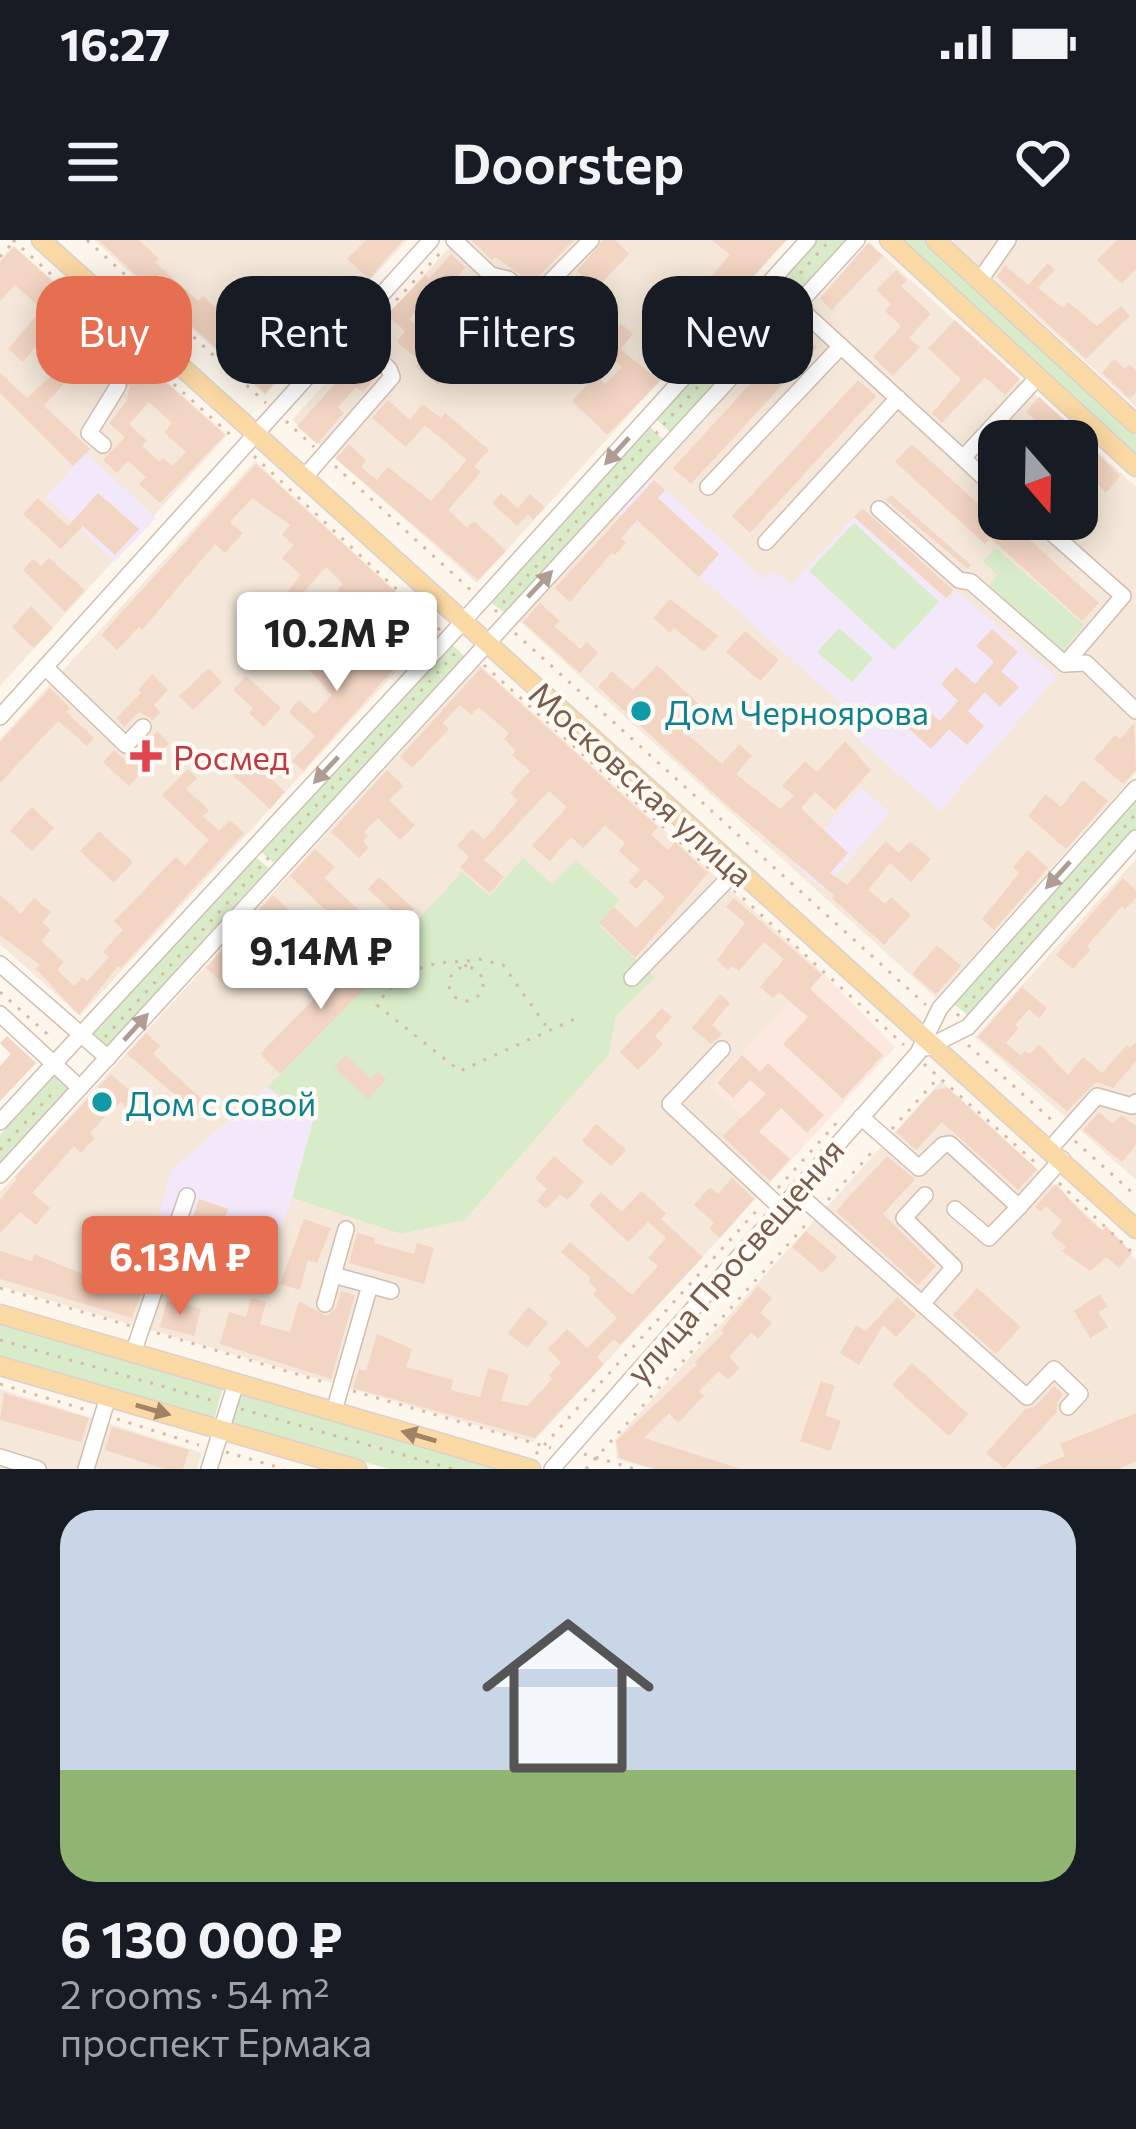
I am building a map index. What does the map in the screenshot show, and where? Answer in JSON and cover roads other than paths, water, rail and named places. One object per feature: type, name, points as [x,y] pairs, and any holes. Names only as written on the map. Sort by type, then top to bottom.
[{"type":"main road","name":"Московская улица","points":[[41,240],[81,276]]},
{"type":"main road","name":"Московская улица","points":[[52,240],[465,618],[495,638],[942,1041],[1136,1229]]},
{"type":"main road","points":[[889,240],[1136,466]]},
{"type":"main road","points":[[935,240],[1136,424]]},
{"type":"main road","name":"Московская улица","points":[[192,374],[308,472],[465,618]]},
{"type":"main road","name":"Московская улица","points":[[942,1041],[1058,1151],[1136,1211]]},
{"type":"main road","points":[[0,1314],[532,1469]]},
{"type":"main road","points":[[0,1366],[105,1406],[217,1439],[357,1469]]},
{"type":"street","points":[[391,284],[431,240]]},
{"type":"street","points":[[454,240],[491,275],[508,279],[529,296],[539,293],[591,240]]},
{"type":"street","points":[[0,1122],[80,1034],[495,638],[808,240]]},
{"type":"street","points":[[813,288],[857,240]]},
{"type":"street","points":[[980,280],[1008,240]]},
{"type":"street","points":[[813,321],[978,472]]},
{"type":"street","points":[[708,487],[841,346]]},
{"type":"street","points":[[963,458],[1038,377]]},
{"type":"street","points":[[0,716],[300,384]]},
{"type":"street","points":[[308,472],[386,384]]},
{"type":"street","points":[[0,1175],[465,618],[710,384]]},
{"type":"street","points":[[103,445],[89,434],[118,386]]},
{"type":"street","points":[[766,542],[898,398]]},
{"type":"street","points":[[879,509],[1064,664],[1086,663],[1136,711]]},
{"type":"street","points":[[1060,540],[1123,596],[1064,664]]},
{"type":"street","points":[[45,667],[126,745],[143,727]]},
{"type":"street","name":"улица Просвещения","points":[[942,1041],[1136,788]]},
{"type":"street","name":"улица Просвещения","points":[[552,1469],[776,1202],[795,1192],[853,1115],[942,1041],[968,1027],[1136,838]]},
{"type":"street","points":[[632,978],[725,882]]},
{"type":"street","points":[[0,964],[101,1053]]},
{"type":"street","points":[[0,1014],[74,1082]]},
{"type":"street","points":[[722,1049],[670,1104],[776,1202]]},
{"type":"street","points":[[955,1209],[989,1238],[1018,1207],[1097,1096],[1132,1106],[1136,1102]]},
{"type":"street","points":[[853,1115],[919,1168],[943,1144],[950,1144],[1018,1207]]},
{"type":"street","points":[[795,1192],[1028,1397],[1054,1369],[1080,1394],[1068,1407]]},
{"type":"street","points":[[922,1304],[954,1268],[904,1218],[925,1195]]},
{"type":"street","points":[[133,1353],[187,1196]]},
{"type":"street","points":[[325,1304],[346,1229]]},
{"type":"street","points":[[334,1274],[391,1291]]},
{"type":"street","points":[[334,1412],[370,1285]]},
{"type":"street","points":[[209,1469],[236,1383]]},
{"type":"street","points":[[86,1469],[105,1406]]},
{"type":"street","points":[[0,1457],[38,1469]]},
{"type":"place","name":"Дом Черноярова","points":[[641,711]]},
{"type":"place","name":"Росмед","points":[[146,756]]},
{"type":"place","name":"Дом с совой","points":[[102,1102]]}]
